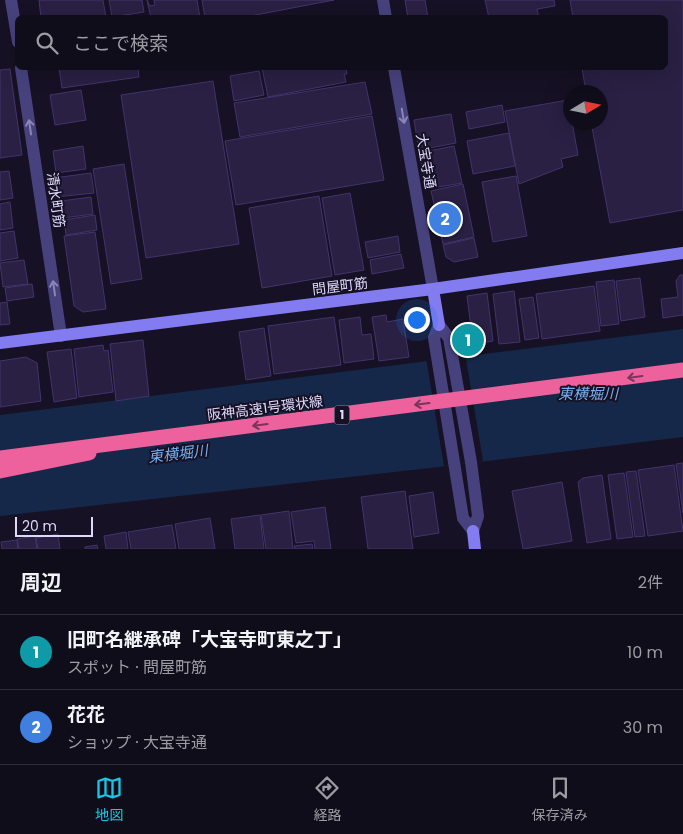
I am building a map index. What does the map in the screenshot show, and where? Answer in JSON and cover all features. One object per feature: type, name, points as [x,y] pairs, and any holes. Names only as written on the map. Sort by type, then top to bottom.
[{"type":"highway","name":"阪神高速1号環状線","points":[[0,458],[683,370]]},
{"type":"highway","points":[[0,471],[161,438]]},
{"type":"street","points":[[11,0],[15,24]]},
{"type":"street","points":[[383,0],[386,15]]},
{"type":"street","name":"清水町筋","points":[[21,70],[61,336]]},
{"type":"street","name":"大宝寺通","points":[[394,70],[433,289]]},
{"type":"street","name":"問屋町筋","points":[[0,343],[433,289],[683,253]]},
{"type":"street","points":[[433,289],[439,325],[449,338],[471,462],[478,516],[473,531],[475,549]]},
{"type":"street","points":[[439,325],[434,338],[462,518],[473,531]]},
{"type":"water","name":"東横堀川","points":[[683,329],[683,437],[430,468],[0,516],[0,415]]},
{"type":"pier","points":[[465,353],[483,461],[444,466],[426,358]]},
{"type":"building","points":[[39,0],[103,0],[106,15],[41,15]]},
{"type":"building","points":[[109,0],[142,0],[144,12],[112,15]]},
{"type":"building","points":[[147,0],[150,6],[155,5],[154,0],[197,0],[200,15],[150,15]]},
{"type":"building","points":[[202,0],[334,0],[256,15],[204,15]]},
{"type":"building","points":[[405,0],[425,0],[428,15],[408,15]]},
{"type":"building","points":[[485,0],[554,0],[555,6],[537,9],[538,15],[488,15]]},
{"type":"building","points":[[570,0],[683,0],[683,210],[610,223],[593,130],[608,130],[608,85],[585,85],[582,70],[668,70],[668,15],[572,15]]},
{"type":"building","points":[[10,69],[22,155],[0,158],[0,70]]},
{"type":"building","points":[[59,70],[138,70],[139,77],[62,88]]},
{"type":"building","points":[[262,70],[346,70],[347,74],[344,74],[346,82],[268,97]]},
{"type":"building","points":[[259,71],[264,95],[234,101],[230,76]]},
{"type":"building","points":[[213,81],[239,244],[146,258],[121,95]]},
{"type":"building","points":[[365,82],[372,114],[240,137],[234,103]]},
{"type":"building","points":[[81,90],[86,120],[55,125],[50,95]]},
{"type":"building","points":[[563,101],[563,130],[573,130],[578,155],[561,159],[563,167],[519,184],[505,111]]},
{"type":"building","points":[[502,105],[505,122],[469,129],[466,112]]},
{"type":"building","points":[[451,114],[456,143],[419,150],[414,120]]},
{"type":"building","points":[[372,116],[384,180],[236,205],[225,141]]},
{"type":"building","points":[[509,133],[515,166],[473,174],[467,141]]},
{"type":"building","points":[[83,146],[86,169],[56,173],[53,151]]},
{"type":"building","points":[[454,146],[462,183],[427,189],[419,153]]},
{"type":"building","points":[[124,164],[142,279],[111,284],[93,169]]},
{"type":"building","points":[[9,171],[13,198],[0,200],[0,172]]},
{"type":"building","points":[[91,173],[94,193],[56,197],[54,178]]},
{"type":"building","points":[[516,176],[527,236],[493,242],[482,182]]},
{"type":"building","points":[[463,184],[474,237],[443,244],[431,191]]},
{"type":"building","points":[[350,193],[364,270],[335,275],[322,198]]},
{"type":"building","points":[[319,196],[332,276],[262,288],[249,208]]},
{"type":"building","points":[[91,197],[93,214],[63,218],[61,201]]},
{"type":"building","points":[[10,202],[13,228],[0,230],[0,204]]},
{"type":"building","points":[[95,215],[97,230],[66,235],[64,220]]},
{"type":"building","points":[[14,231],[18,258],[0,261],[0,233]]},
{"type":"building","points":[[95,232],[106,309],[83,312],[74,306],[64,236]]},
{"type":"building","points":[[398,236],[400,252],[368,258],[365,242]]},
{"type":"building","points":[[474,238],[478,257],[454,262],[446,257],[443,245]]},
{"type":"building","points":[[401,254],[404,268],[372,274],[370,260]]},
{"type":"building","points":[[24,260],[28,284],[3,287],[0,263]]},
{"type":"building","points":[[680,275],[683,275],[683,315],[663,318],[661,299],[678,297],[676,281]]},
{"type":"building","points":[[640,278],[645,317],[621,321],[616,281]]},
{"type":"building","points":[[614,280],[619,324],[601,326],[596,282]]},
{"type":"building","points":[[32,284],[34,297],[7,301],[5,288]]},
{"type":"building","points":[[594,286],[600,331],[542,339],[536,294]]},
{"type":"building","points":[[514,291],[520,342],[499,344],[493,294]]},
{"type":"building","points":[[487,293],[493,341],[473,344],[467,296]]},
{"type":"building","points":[[533,297],[539,338],[525,340],[519,299]]},
{"type":"building","points":[[7,302],[10,324],[0,325],[0,303]]},
{"type":"building","points":[[386,315],[387,322],[403,319],[409,357],[379,361],[372,317]]},
{"type":"building","points":[[334,317],[341,365],[274,374],[268,326]]},
{"type":"building","points":[[360,317],[362,335],[371,334],[374,359],[344,363],[339,320]]},
{"type":"building","points":[[264,328],[271,376],[246,380],[239,332]]},
{"type":"building","points":[[143,340],[149,396],[116,401],[110,344]]},
{"type":"building","points":[[103,345],[104,351],[108,350],[113,392],[79,397],[74,349]]},
{"type":"building","points":[[71,349],[77,398],[54,402],[47,352]]},
{"type":"building","points":[[26,357],[37,363],[41,401],[0,407],[0,361]]},
{"type":"building","points":[[683,463],[683,513],[676,464]]},
{"type":"building","points":[[674,465],[683,531],[648,536],[638,470]]},
{"type":"building","points":[[636,471],[645,536],[635,537],[626,472]]},
{"type":"building","points":[[624,473],[633,537],[617,539],[608,475]]},
{"type":"building","points":[[602,475],[611,539],[587,543],[578,482],[583,478]]},
{"type":"building","points":[[562,482],[572,541],[523,549],[512,491]]},
{"type":"building","points":[[405,491],[413,549],[368,549],[361,497]]},
{"type":"building","points":[[433,492],[439,533],[414,537],[409,496]]},
{"type":"building","points":[[325,507],[331,549],[315,549],[314,541],[296,543],[291,512]]},
{"type":"building","points":[[289,511],[293,549],[266,549],[261,515]]},
{"type":"building","points":[[260,515],[264,549],[235,549],[231,519]]},
{"type":"building","points":[[210,518],[215,549],[179,549],[175,524]]},
{"type":"building","points":[[172,525],[176,549],[131,549],[128,532]]},
{"type":"building","points":[[126,532],[128,549],[106,549],[104,536]]},
{"type":"building","points":[[58,534],[60,549],[38,549],[36,538]]},
{"type":"building","points":[[35,536],[37,549],[19,549],[17,539]]},
{"type":"building","points":[[17,540],[18,549],[2,549],[1,542]]},
{"type":"building","points":[[312,544],[313,549],[295,549],[294,546]]},
{"type":"building","points":[[97,545],[98,549],[85,549],[85,547]]},
{"type":"place","name":"花花","points":[[445,219]]},
{"type":"place","name":"旧町名継承碑「大宝寺町東之丁」","points":[[468,340]]}]
